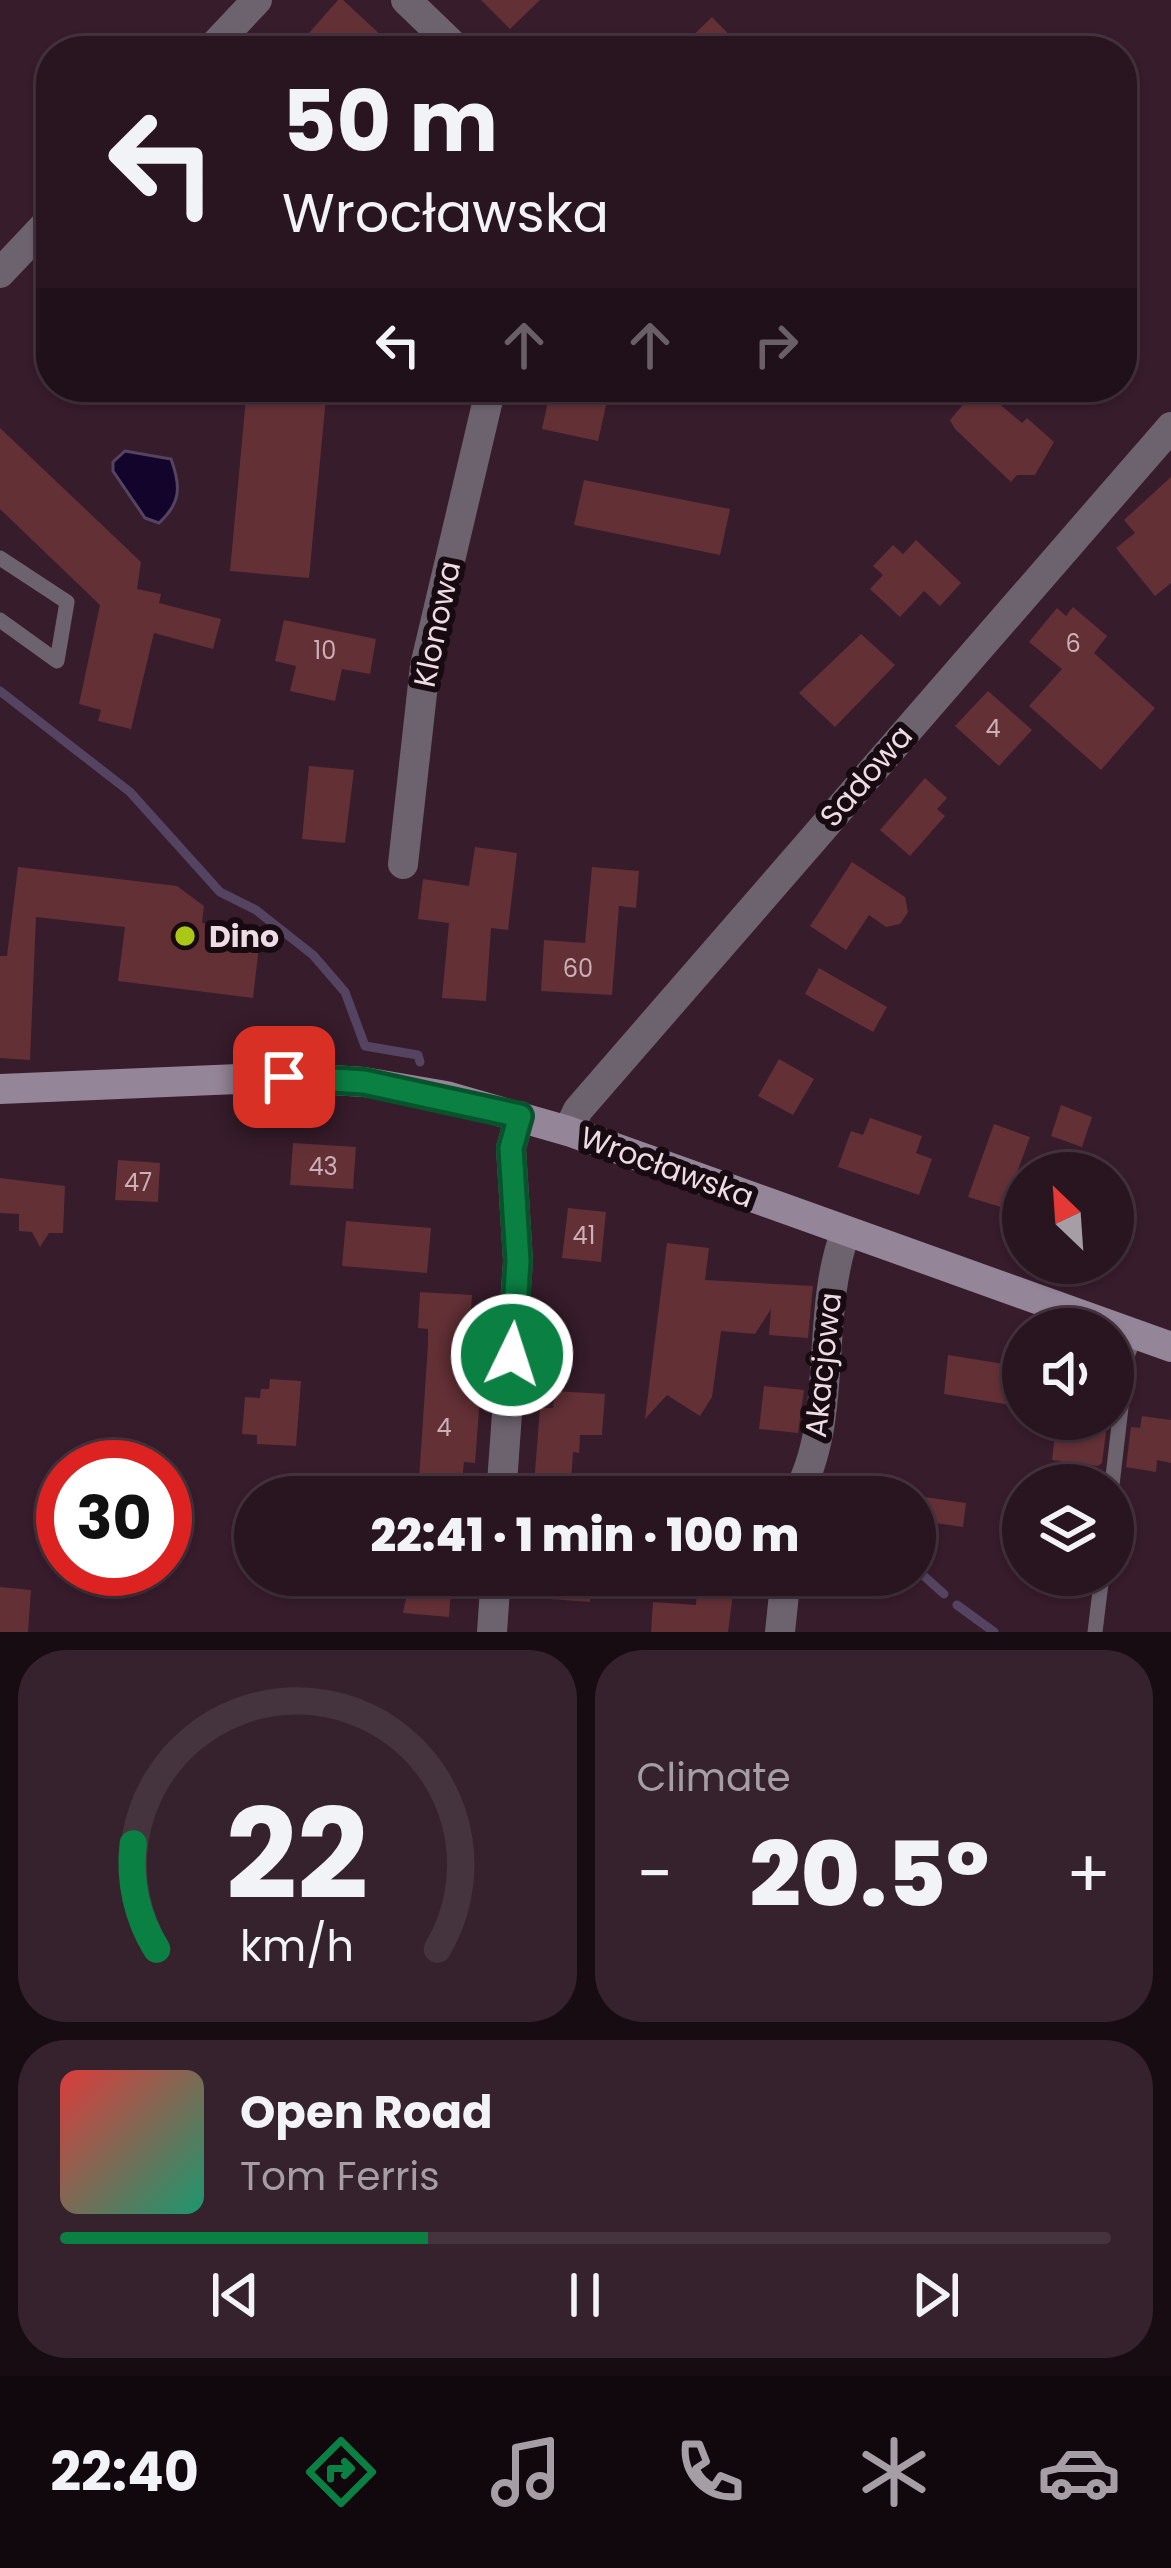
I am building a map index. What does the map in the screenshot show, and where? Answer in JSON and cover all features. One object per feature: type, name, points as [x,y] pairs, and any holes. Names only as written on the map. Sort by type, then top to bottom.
[{"type":"main road","name":"Wrocławska","points":[[0,1089],[284,1077],[385,1086],[568,1131],[1171,1347]]},
{"type":"street","points":[[223,36],[257,0]]},
{"type":"street","points":[[406,0],[443,36]]},
{"type":"street","points":[[0,273],[36,235]]},
{"type":"street","name":"Klonowa","points":[[403,863],[425,666],[487,402]]},
{"type":"street","name":"Sadowa","points":[[568,1131],[594,1092],[1171,427]]},
{"type":"street","points":[[503,1476],[518,1261],[511,1148],[520,1116]]},
{"type":"street","name":"Akacjowa","points":[[808,1476],[813,1467],[833,1265],[846,1231]]},
{"type":"street","points":[[492,1632],[495,1596]]},
{"type":"street","points":[[780,1632],[784,1596]]},
{"type":"lane","points":[[0,557],[67,602],[58,662],[0,620]]},
{"type":"lane","points":[[1114,1464],[1127,1356],[1136,1334]]},
{"type":"lane","points":[[1096,1632],[1100,1596]]},
{"type":"shaded area","points":[[125,451],[171,459],[177,494],[159,523],[145,518],[113,471],[113,462]]},
{"type":"building","points":[[343,0],[382,36],[312,36],[309,33]]},
{"type":"building","points":[[481,0],[540,0],[510,29]]},
{"type":"building","points":[[712,17],[730,36],[692,36]]},
{"type":"building","points":[[246,402],[326,402],[309,578],[230,571]]},
{"type":"building","points":[[548,402],[607,402],[598,441],[542,429]]},
{"type":"building","points":[[965,402],[997,402],[1022,423],[1027,418],[1054,442],[1035,475],[1017,475],[1011,482],[950,420]]},
{"type":"building","points":[[0,428],[141,562],[137,589],[161,594],[159,603],[221,619],[213,649],[154,633],[131,729],[98,721],[101,710],[79,704],[100,605],[0,509]]},
{"type":"building","points":[[1171,477],[1171,583],[1155,596],[1116,548],[1135,533],[1124,520]]},
{"type":"building","points":[[584,480],[730,509],[720,555],[574,525]]},
{"type":"building","points":[[916,540],[961,583],[940,606],[924,591],[900,617],[870,589],[883,575],[873,566],[893,545],[903,554]]},
{"type":"building","points":[[1073,607],[1107,636],[1094,653],[1155,708],[1101,770],[1029,706],[1062,669],[1029,642],[1057,608],[1066,616]]},
{"type":"building","points":[[284,620],[376,639],[370,674],[342,669],[335,701],[290,691],[296,666],[275,661]]},
{"type":"building","points":[[861,634],[895,665],[835,727],[799,693]]},
{"type":"building","points":[[988,691],[1032,730],[999,766],[955,726]]},
{"type":"building","points":[[309,766],[354,770],[345,843],[302,839]]},
{"type":"building","points":[[925,778],[947,798],[937,809],[945,816],[910,856],[880,830]]},
{"type":"building","points":[[475,847],[517,853],[508,930],[491,928],[486,1001],[442,998],[449,923],[418,919],[423,879],[469,886]]},
{"type":"building","points":[[852,862],[905,897],[908,912],[900,924],[886,927],[869,915],[846,950],[810,926]]},
{"type":"building","points":[[18,867],[177,886],[204,906],[202,923],[233,927],[259,946],[253,998],[118,981],[125,927],[36,917],[30,1060],[0,1058],[0,956],[7,956]]},
{"type":"building","points":[[592,867],[639,871],[636,908],[619,906],[612,995],[541,991],[544,940],[585,943]]},
{"type":"building","points":[[819,968],[887,1007],[873,1032],[805,994]]},
{"type":"building","points":[[779,1059],[814,1079],[793,1115],[758,1096]]},
{"type":"building","points":[[1061,1105],[1092,1117],[1082,1147],[1051,1136]]},
{"type":"building","points":[[870,1118],[922,1136],[916,1153],[932,1159],[919,1195],[838,1167],[851,1131],[863,1135]]},
{"type":"building","points":[[994,1124],[1030,1137],[1025,1152],[1002,1152],[1002,1207],[968,1197]]},
{"type":"building","points":[[293,1143],[356,1147],[353,1189],[290,1185]]},
{"type":"building","points":[[118,1160],[160,1163],[158,1202],[115,1200]]},
{"type":"building","points":[[0,1178],[65,1186],[63,1233],[49,1233],[40,1247],[32,1232],[19,1231],[19,1214],[0,1213]]},
{"type":"building","points":[[568,1208],[606,1212],[601,1262],[562,1258]]},
{"type":"building","points":[[346,1221],[431,1228],[427,1273],[342,1266]]},
{"type":"building","points":[[667,1243],[709,1248],[705,1280],[813,1286],[808,1338],[769,1335],[771,1309],[755,1334],[721,1331],[712,1397],[700,1416],[667,1395],[645,1419]]},
{"type":"building","points":[[420,1292],[472,1295],[466,1391],[480,1397],[475,1463],[464,1462],[463,1476],[419,1476],[428,1329],[418,1328]]},
{"type":"building","points":[[948,1355],[1002,1364],[1002,1404],[944,1394]]},
{"type":"building","points":[[270,1379],[301,1381],[296,1446],[257,1444],[257,1435],[242,1434],[245,1397],[260,1398],[261,1389],[269,1389]]},
{"type":"building","points":[[764,1386],[804,1390],[798,1433],[759,1429]]},
{"type":"building","points":[[554,1391],[605,1394],[602,1435],[580,1435],[571,1476],[535,1476],[540,1408],[553,1408]]},
{"type":"building","points":[[1142,1416],[1171,1420],[1171,1463],[1157,1460],[1156,1472],[1126,1464],[1134,1427],[1140,1428]]},
{"type":"building","points":[[1054,1440],[1105,1440],[1101,1464],[1052,1460]]},
{"type":"building","points":[[936,1499],[966,1503],[963,1527],[936,1523]]},
{"type":"building","points":[[0,1587],[31,1590],[28,1632],[0,1632]]},
{"type":"building","points":[[407,1596],[450,1596],[449,1617],[403,1613]]},
{"type":"building","points":[[551,1596],[590,1596],[590,1602]]},
{"type":"building","points":[[697,1596],[733,1596],[728,1632],[651,1632],[653,1602],[696,1605]]},
{"type":"waterway","points":[[0,691],[130,792],[220,892],[256,910],[313,955],[345,992],[365,1046],[418,1055],[420,1062]]},
{"type":"waterway","points":[[936,1587],[944,1594]]},
{"type":"waterway","points":[[957,1605],[994,1632]]},
{"type":"place","name":"Dino","points":[[185,936]]},
{"type":"route","points":[[284,1077],[364,1082],[446,1096],[520,1116],[511,1148],[518,1261],[512,1355]]}]
